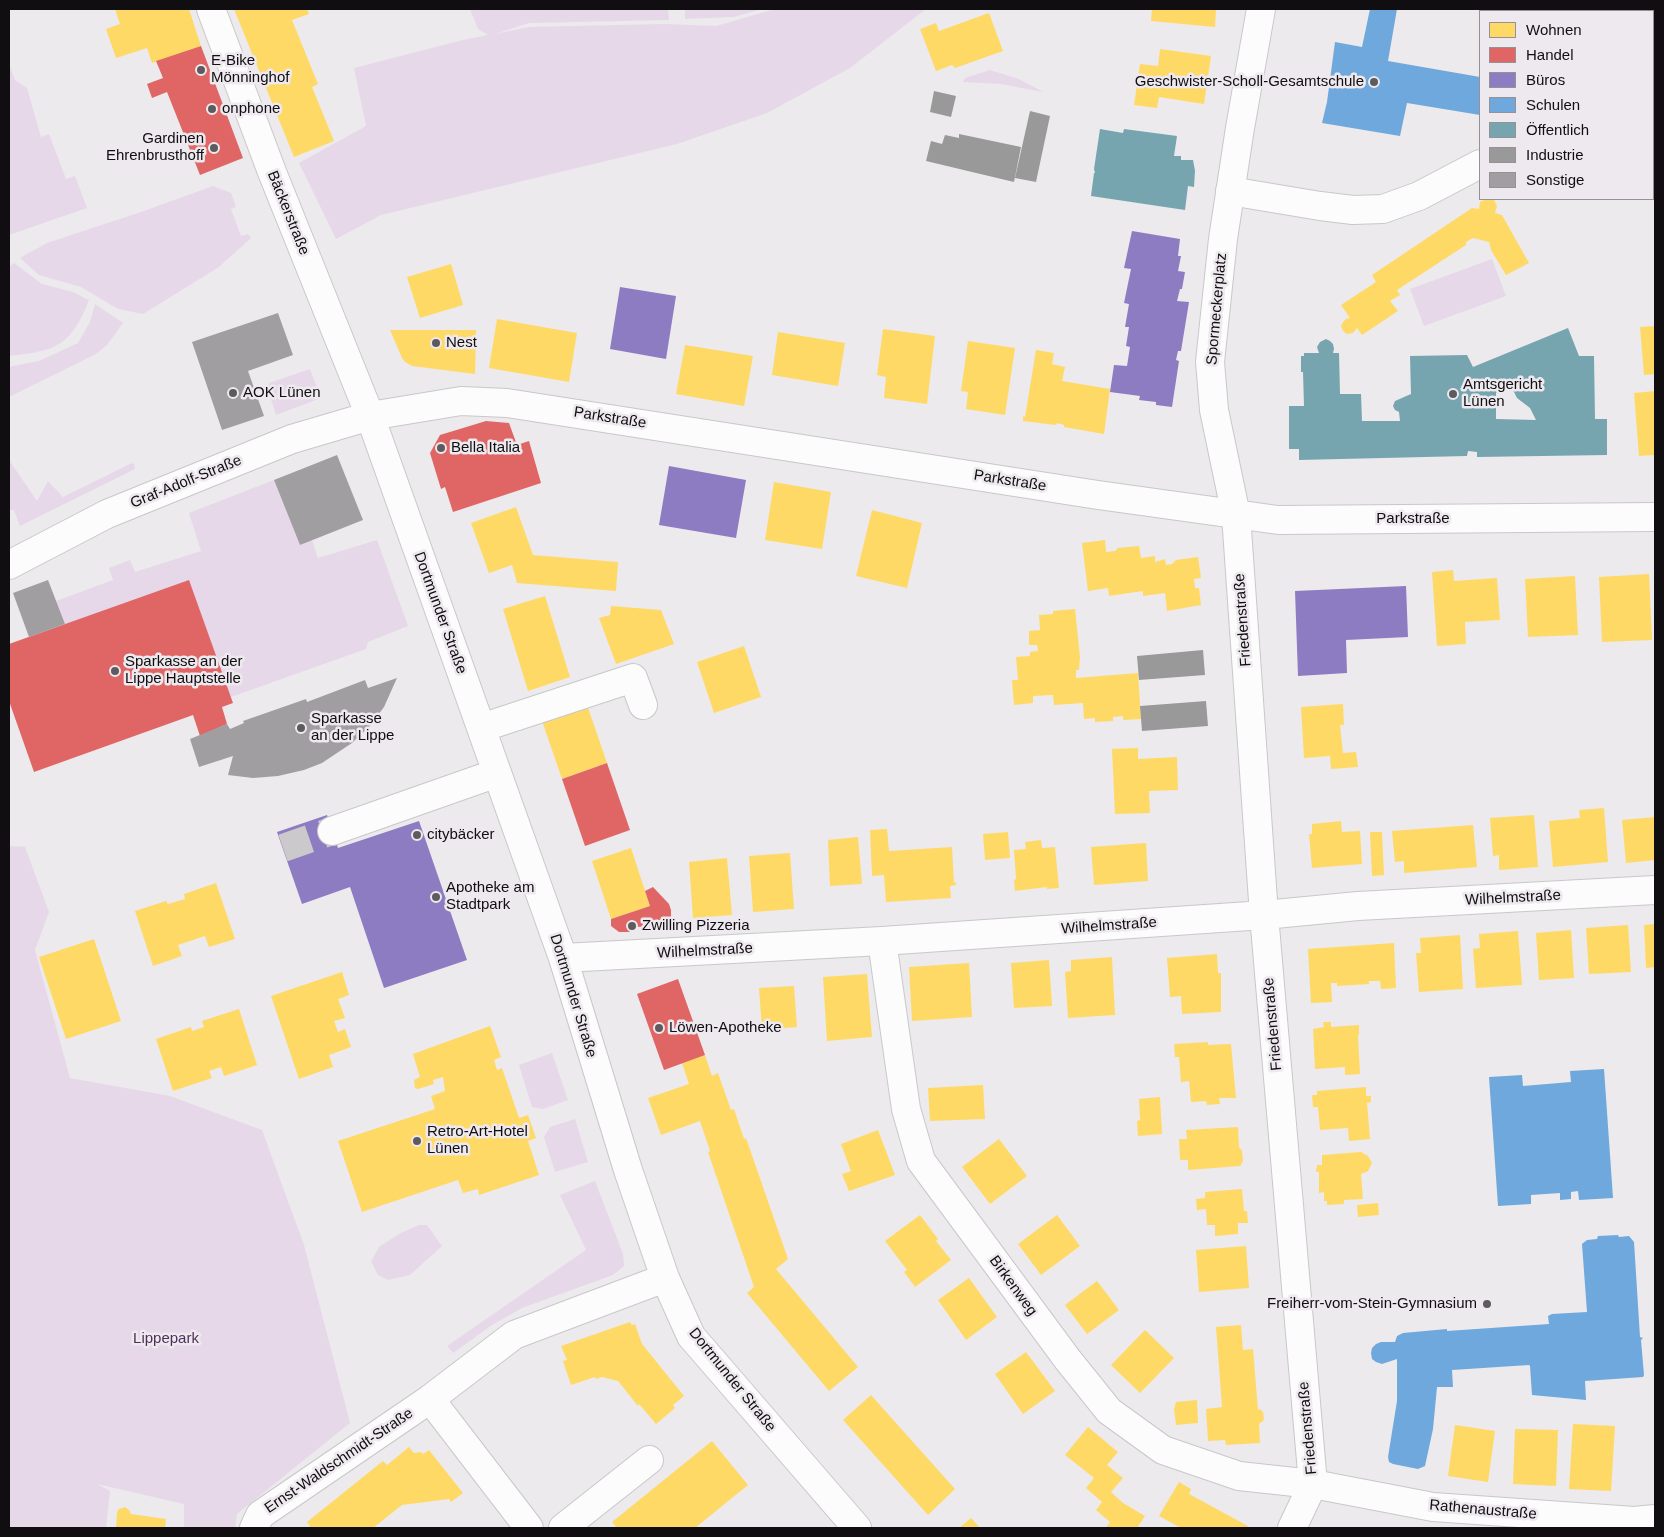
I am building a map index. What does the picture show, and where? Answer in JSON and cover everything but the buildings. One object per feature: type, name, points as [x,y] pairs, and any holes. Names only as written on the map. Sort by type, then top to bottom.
[{"type":"street","name":"Bäckerstraße","points":[[210,9],[272,172],[370,416]]},
{"type":"street","name":"Spormeckerplatz","points":[[1236,515],[1214,410],[1210,362],[1230,191],[1261,9]]},
{"type":"street","points":[[1230,191],[1353,210],[1383,209],[1419,196],[1479,165]]},
{"type":"street","name":"Parkstraße","points":[[370,416],[461,401],[507,403],[1278,520],[1655,517]]},
{"type":"street","name":"Graf-Adolf-Straße","points":[[9,565],[107,514],[155,494],[292,439],[370,416]]},
{"type":"street","name":"Dortmunder Straße","points":[[370,416],[563,958],[628,1170],[666,1278],[691,1336],[857,1528]]},
{"type":"street","name":"Friedenstraße","points":[[1236,515],[1264,915],[1313,1484],[1292,1528]]},
{"type":"street","points":[[480,728],[633,678],[643,705]]},
{"type":"street","points":[[332,831],[497,773]]},
{"type":"street","name":"Wilhelmstraße","points":[[563,958],[882,941],[1264,915],[1358,906],[1655,890]]},
{"type":"street","name":"Birkenweg","points":[[882,941],[906,1109],[921,1162],[1068,1360],[1109,1411],[1163,1450],[1239,1476],[1313,1484]]},
{"type":"street","name":"Ernst-Waldschmidt-Straße","points":[[254,1528],[260,1514],[430,1399],[514,1335],[666,1278]]},
{"type":"street","name":"Ernst-Waldschmidt-Straße","points":[[430,1399],[529,1528]]},
{"type":"street","points":[[563,1528],[649,1460]]},
{"type":"street","name":"Rathenaustraße","points":[[1313,1484],[1435,1518],[1634,1521],[1655,1519]]},
{"type":"green space","points":[[470,9],[668,9],[669,20],[529,23],[495,34],[529,27],[665,24],[716,26],[775,9],[926,9],[850,68],[767,113],[677,144],[381,215],[336,239],[299,163],[366,126],[354,68],[488,35],[478,29]]},
{"type":"green space","points":[[685,9],[762,9],[734,17],[685,19]]},
{"type":"green space","points":[[9,64],[15,80],[27,88],[41,137],[49,134],[66,179],[75,176],[87,208],[9,235]]},
{"type":"green space","points":[[990,70],[1019,79],[1043,92],[1001,84],[963,82],[965,78]]},
{"type":"green space","points":[[213,186],[231,193],[236,207],[231,209],[241,236],[248,234],[251,238],[219,267],[143,314],[118,309],[81,287],[39,275],[20,258],[47,243]]},
{"type":"green space","points":[[1492,259],[1506,296],[1424,326],[1410,289]]},
{"type":"green space","points":[[14,263],[42,284],[73,292],[89,300],[76,327],[60,343],[39,352],[9,356],[9,267]]},
{"type":"green space","points":[[95,304],[123,323],[107,345],[96,354],[9,397],[9,367],[39,361],[78,343],[90,322]]},
{"type":"green space","points":[[310,369],[321,398],[276,415],[267,387],[269,383]]},
{"type":"green space","points":[[9,460],[37,501],[48,481],[63,497],[130,464],[134,463],[135,469],[20,526],[14,510],[9,510]]},
{"type":"green space","points":[[274,480],[300,545],[312,540],[318,558],[377,540],[408,626],[368,642],[366,649],[231,697],[65,624],[56,601],[113,580],[109,568],[130,560],[135,572],[201,551],[189,513]]},
{"type":"green space","name":"Lippepark","points":[[9,846],[25,847],[49,912],[35,950],[70,1078],[170,1096],[262,1130],[304,1245],[350,1423],[237,1514],[235,1528],[184,1528],[184,1504],[97,1484],[110,1491],[106,1528],[9,1528]]},
{"type":"green space","points":[[552,1053],[568,1100],[543,1109],[532,1107],[519,1065]]},
{"type":"green space","points":[[575,1119],[588,1162],[555,1172],[544,1137],[550,1127]]},
{"type":"green space","points":[[595,1181],[623,1254],[624,1266],[613,1275],[522,1308],[492,1325],[453,1353],[447,1346],[586,1250],[560,1195]]},
{"type":"green space","points":[[419,1225],[427,1225],[442,1246],[410,1275],[388,1280],[378,1275],[371,1261],[380,1246]]},
{"type":"tunnel","points":[[283,848],[332,831]]},
{"type":"place","name":"E-Bike Mönninghof","points":[[201,70]]},
{"type":"place","name":"Geschwister-Scholl-Gesamtschule","points":[[1374,82]]},
{"type":"place","name":"onphone","points":[[212,109]]},
{"type":"place","name":"Gardinen Ehrenbrusthoff","points":[[214,148]]},
{"type":"place","name":"Nest","points":[[436,343]]},
{"type":"place","name":"AOK Lünen","points":[[233,393]]},
{"type":"place","name":"Amtsgericht Lünen","points":[[1453,394]]},
{"type":"place","name":"Bella Italia","points":[[441,448]]},
{"type":"place","name":"Sparkasse an der Lippe Hauptstelle","points":[[115,671]]},
{"type":"place","name":"Sparkasse an der Lippe","points":[[301,728]]},
{"type":"place","name":"citybäcker","points":[[417,835]]},
{"type":"place","name":"Apotheke am Stadtpark","points":[[436,897]]},
{"type":"place","name":"Zwilling Pizzeria","points":[[632,926]]},
{"type":"place","name":"Löwen-Apotheke","points":[[659,1028]]},
{"type":"place","name":"Retro-Art-Hotel Lünen","points":[[417,1141]]},
{"type":"place","name":"Freiherr-vom-Stein-Gymnasium","points":[[1487,1304]]}]
